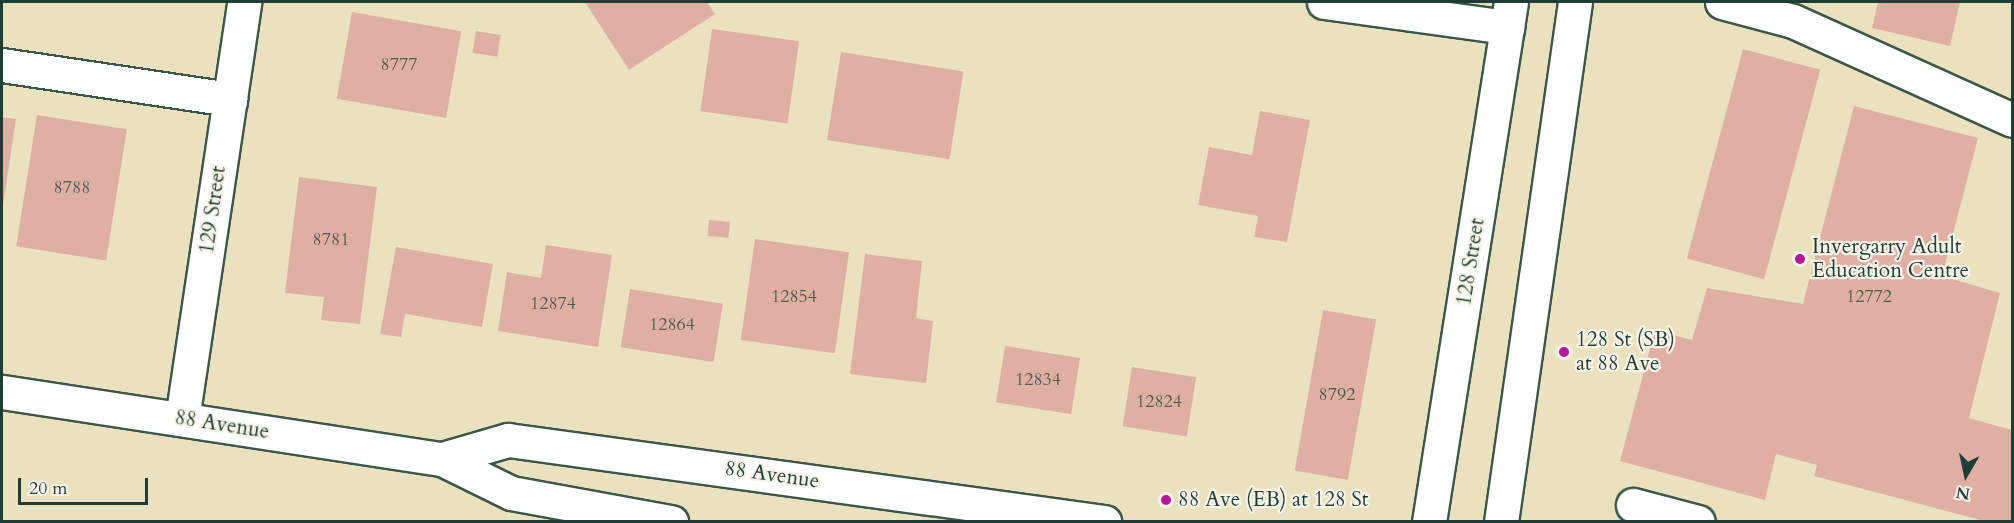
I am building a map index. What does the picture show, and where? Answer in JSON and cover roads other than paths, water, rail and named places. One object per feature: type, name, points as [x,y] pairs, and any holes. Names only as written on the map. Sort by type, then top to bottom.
[{"type":"main road","name":"129 Street","points":[[182,419],[244,2]]},
{"type":"main road","points":[[1324,2],[1509,14]]},
{"type":"main road","points":[[1501,522],[1575,2]]},
{"type":"main road","points":[[1722,2],[1793,21],[2013,120]]},
{"type":"main road","name":"128 Street","points":[[1430,522],[1509,14]]},
{"type":"main road","points":[[2,65],[230,99]]},
{"type":"main road","name":"88 Avenue","points":[[2,392],[441,459],[511,493],[671,522]]},
{"type":"main road","name":"88 Avenue","points":[[441,459],[508,440],[1104,522]]},
{"type":"main road","points":[[1633,505],[1698,522]]},
{"type":"place","name":"Invergarry Adult Education Centre","points":[[1800,259]]},
{"type":"place","name":"128 St (SB) at 88 Ave","points":[[1564,352]]},
{"type":"place","name":"88 Ave (EB) at 128 St","points":[[1166,500]]}]
